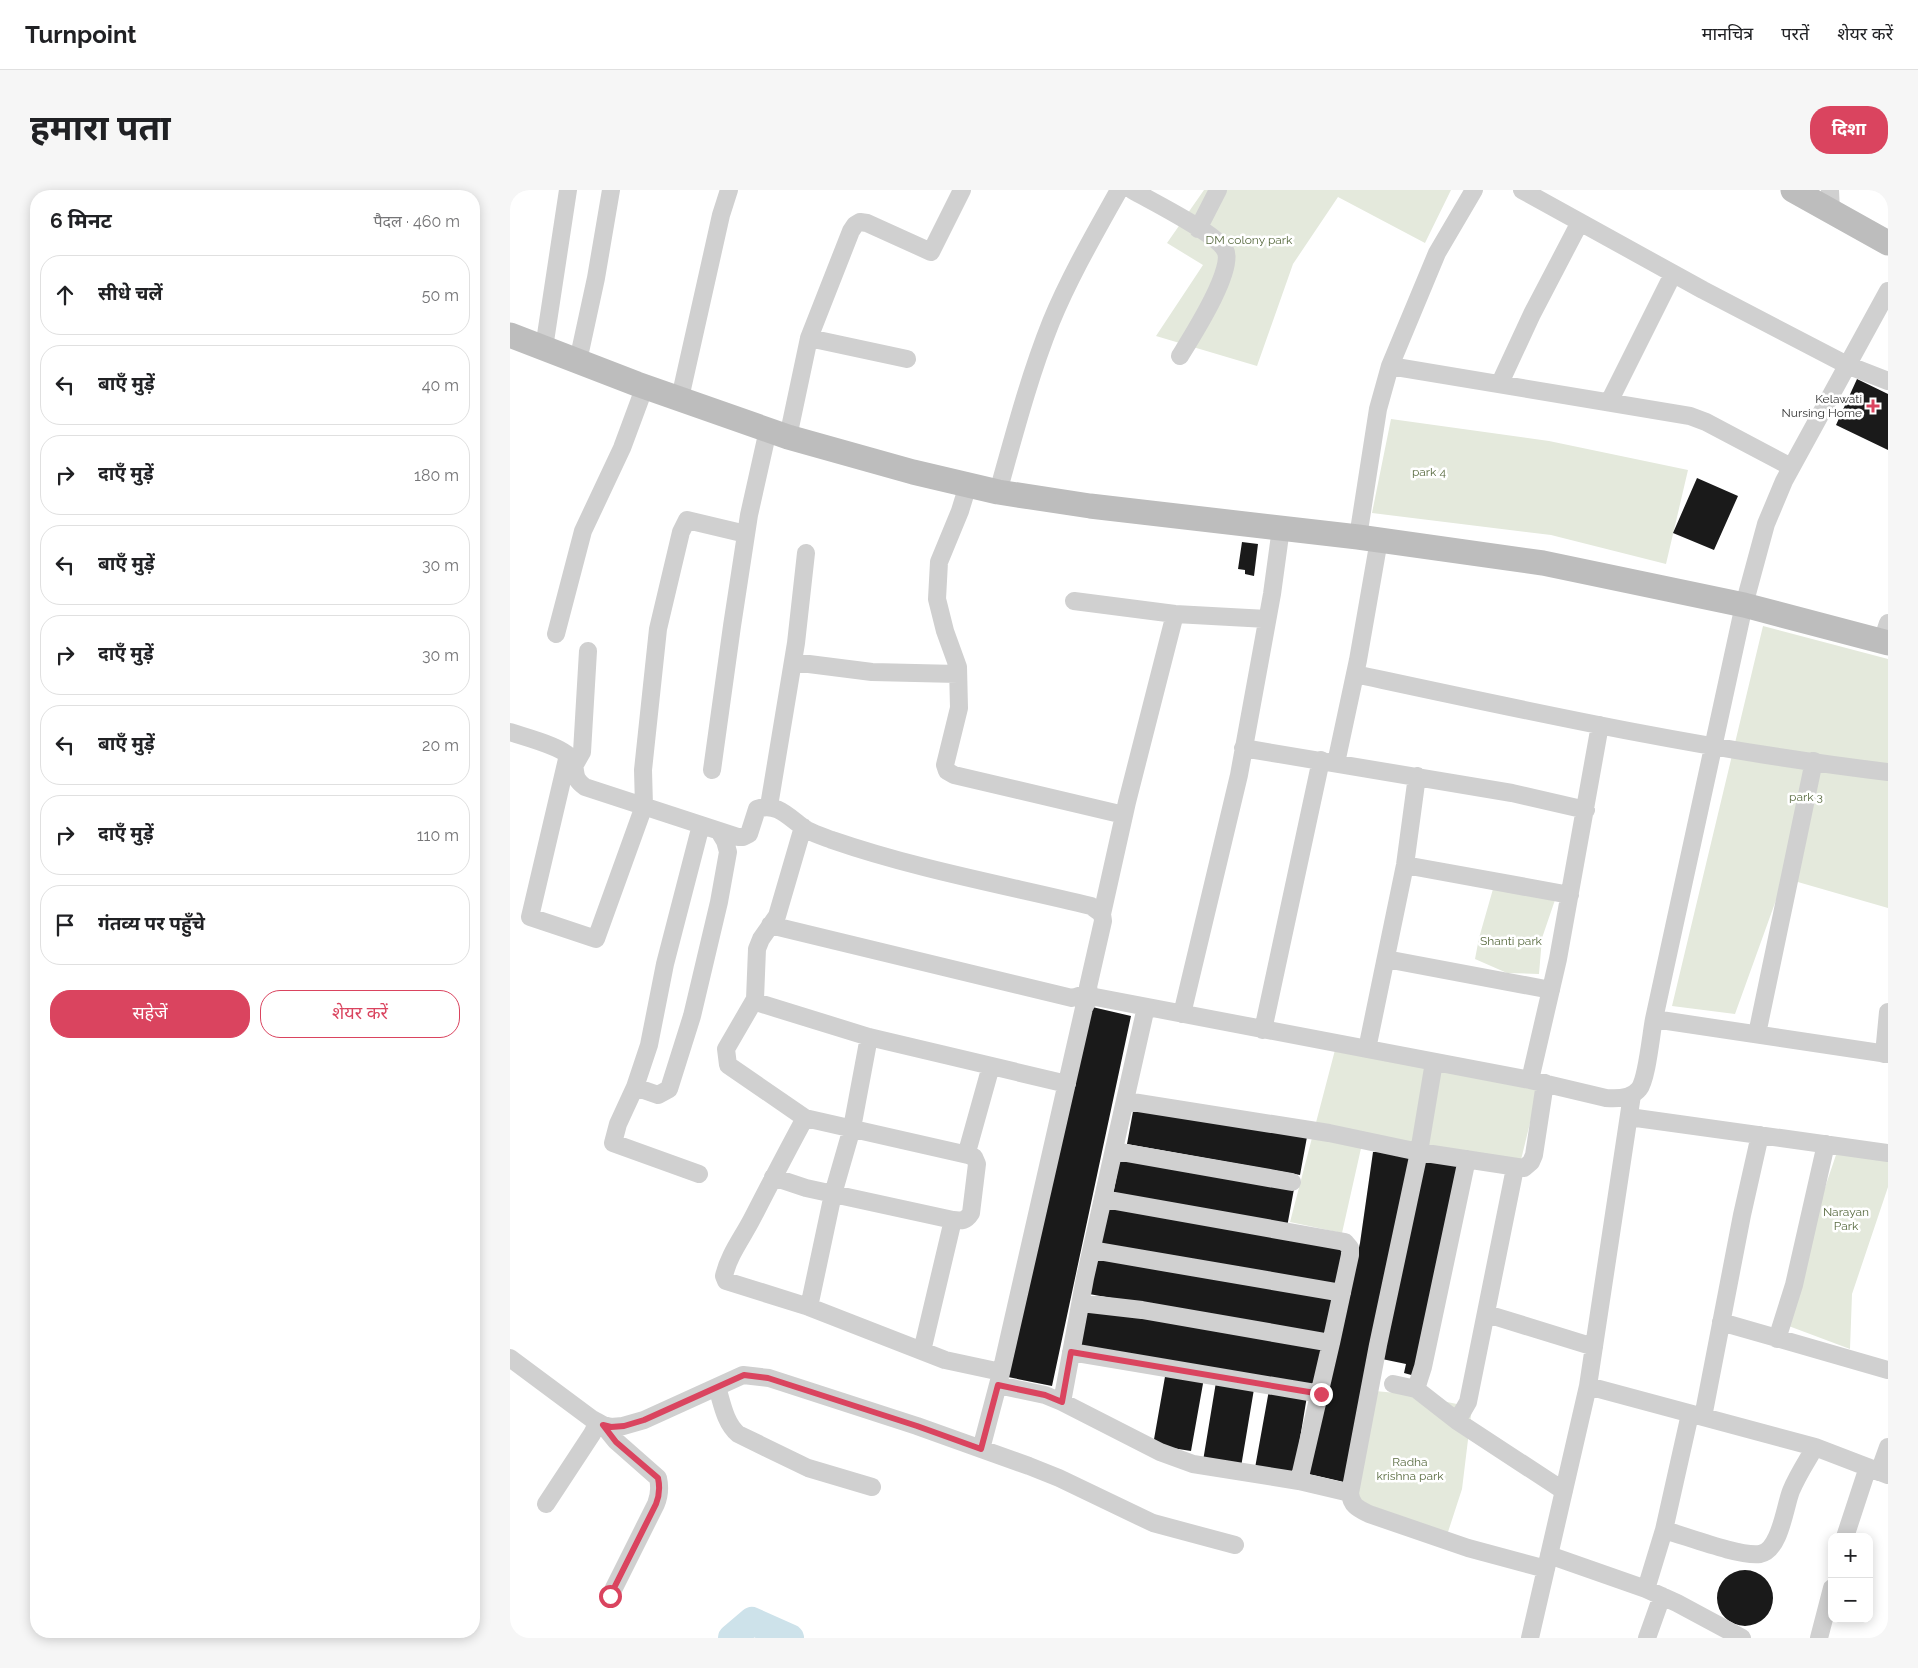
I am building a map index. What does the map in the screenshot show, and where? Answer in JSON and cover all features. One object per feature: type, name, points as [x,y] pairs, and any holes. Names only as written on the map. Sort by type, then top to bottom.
[{"type":"street","points":[[544,348],[568,190]]},
{"type":"street","points":[[578,361],[596,278],[611,190]]},
{"type":"street","points":[[680,398],[721,215],[729,190]]},
{"type":"street","points":[[998,492],[1030,382],[1051,323],[1074,271],[1119,190]]},
{"type":"street","points":[[1132,190],[1198,228],[1219,242],[1226,251],[1227,259],[1224,273],[1214,296],[1180,356]]},
{"type":"street","points":[[1198,228],[1218,190]]},
{"type":"street","points":[[1263,1030],[1329,762],[1355,674],[1378,409],[1390,366],[1437,253],[1474,190]]},
{"type":"street","points":[[1522,190],[1673,274],[1847,365],[1888,381]]},
{"type":"street","points":[[1793,190],[1831,200],[1888,242]]},
{"type":"street","points":[[712,770],[746,534],[809,338],[855,225],[860,222],[867,224],[931,252],[958,191]]},
{"type":"street","points":[[1500,383],[1532,314],[1580,222]]},
{"type":"street","points":[[1609,402],[1673,274]]},
{"type":"street","points":[[770,925],[1072,998],[1089,994],[1146,1008],[1538,1081],[1606,1098],[1618,1099],[1632,1095],[1640,1088],[1644,1078],[1654,1019],[1744,605],[1766,524],[1784,481],[1888,291]]},
{"type":"street","points":[[510,335],[645,386],[778,433],[913,472],[998,492],[1090,506],[1281,528],[1543,563],[1886,636]]},
{"type":"street","points":[[809,338],[907,359]]},
{"type":"street","points":[[1390,366],[1690,416],[1706,422],[1792,467]]},
{"type":"street","points":[[556,634],[583,531],[622,448],[645,386]]},
{"type":"street","points":[[968,485],[960,511],[939,562],[937,599],[958,667],[959,708],[946,755],[945,765],[947,771],[954,776],[1124,815]]},
{"type":"street","points":[[588,651],[582,752],[571,761],[530,917],[596,939],[644,806],[643,770],[658,629],[681,532],[687,520],[746,534]]},
{"type":"street","points":[[1182,1014],[1239,775],[1281,528]]},
{"type":"street","points":[[770,807],[768,806],[793,662],[806,553]]},
{"type":"street","points":[[1074,601],[1175,614],[1267,619]]},
{"type":"street","points":[[981,1449],[1000,1378],[1084,1008],[1089,994],[1088,987],[1103,921],[1102,914],[1124,815],[1175,614]]},
{"type":"street","points":[[793,662],[872,672],[958,674]]},
{"type":"street","points":[[1355,674],[1600,725],[1713,746],[1888,772]]},
{"type":"street","points":[[1126,1101],[1329,1133],[1419,1152],[1524,1168],[1531,1162],[1534,1155],[1538,1081],[1551,990],[1586,810],[1600,725]]},
{"type":"street","points":[[510,732],[560,750],[571,761],[578,783],[585,787],[719,831],[743,837],[749,834],[757,809],[770,807],[778,809],[803,827],[831,840],[881,856],[1091,906],[1102,914]]},
{"type":"street","points":[[1243,748],[1512,793],[1586,810]]},
{"type":"street","points":[[1757,1034],[1814,761]]},
{"type":"street","points":[[1367,1049],[1405,865],[1417,776]]},
{"type":"street","points":[[699,1174],[613,1143],[618,1124],[635,1087],[648,1045],[664,964],[701,825]]},
{"type":"street","points":[[773,1177],[806,1188],[962,1221],[968,1218],[971,1213],[978,1164],[974,1157],[968,1155],[805,1118],[728,1065],[726,1048],[755,998],[757,948],[760,939],[779,908],[803,827]]},
{"type":"street","points":[[635,1087],[658,1095],[670,1089],[680,1058],[719,902],[728,852],[725,841],[719,831]]},
{"type":"street","points":[[1405,865],[1570,895]]},
{"type":"street","points":[[1386,959],[1551,990]]},
{"type":"street","points":[[755,998],[767,1006],[869,1037],[1067,1084]]},
{"type":"street","points":[[1062,1402],[1092,1250],[1146,1008]]},
{"type":"street","points":[[1654,1019],[1886,1054],[1888,1012]]},
{"type":"street","points":[[809,1307],[833,1194],[852,1128],[869,1037]]},
{"type":"street","points":[[1434,1062],[1419,1152],[1378,1344],[1350,1493],[1351,1500],[1356,1507],[1370,1514],[1468,1548],[1548,1562],[1646,1589],[1742,1638]]},
{"type":"street","points":[[968,1155],[967,1152],[991,1066]]},
{"type":"street","points":[[1530,1638],[1588,1386],[1632,1095]]},
{"type":"street","points":[[1629,1117],[1888,1153]]},
{"type":"street","points":[[805,1118],[727,1264],[724,1276],[726,1281],[809,1307],[945,1360],[1045,1395],[1160,1452],[1193,1464],[1299,1481],[1350,1493]]},
{"type":"street","points":[[1646,1589],[1721,1322],[1760,1134]]},
{"type":"street","points":[[1777,1339],[1794,1284],[1826,1144]]},
{"type":"street","points":[[1115,1151],[1292,1182]]},
{"type":"street","points":[[1416,1389],[1423,1367],[1467,1159]]},
{"type":"street","points":[[1457,1421],[1468,1402],[1515,1168]]},
{"type":"street","points":[[1104,1199],[1345,1242],[1350,1248],[1321,1394],[1299,1481]]},
{"type":"street","points":[[922,1351],[953,1220]]},
{"type":"street","points":[[1092,1250],[1342,1293]]},
{"type":"street","points":[[1081,1303],[1142,1310],[1331,1343]]},
{"type":"street","points":[[1486,1314],[1594,1347]]},
{"type":"street","points":[[1721,1322],[1888,1370]]},
{"type":"street","points":[[1071,1352],[1321,1394]]},
{"type":"street","points":[[510,1358],[600,1424],[616,1442],[658,1478],[660,1486],[656,1504],[610,1596]]},
{"type":"street","points":[[600,1424],[611,1427],[624,1426],[644,1420],[744,1375],[768,1378],[917,1426],[1059,1478],[1153,1523],[1235,1545]]},
{"type":"street","points":[[1393,1384],[1416,1389],[1457,1421],[1564,1491]]},
{"type":"street","points":[[1588,1386],[1815,1447],[1878,1471]]},
{"type":"street","points":[[717,1387],[728,1422],[738,1434],[808,1468],[872,1487]]},
{"type":"street","points":[[546,1504],[600,1424]]},
{"type":"street","points":[[1847,1533],[1878,1471],[1888,1446]]},
{"type":"street","points":[[1664,1530],[1742,1553],[1762,1554],[1769,1550],[1779,1533],[1791,1490],[1815,1447]]},
{"type":"street","points":[[1647,1638],[1662,1596]]},
{"type":"street","points":[[1819,1638],[1828,1603]]},
{"type":"green space","name":"DM colony park","points":[[1204,190],[1451,190],[1425,243],[1338,197],[1293,264],[1257,366],[1156,336],[1203,265],[1167,243]]},
{"type":"green space","name":"park 4","points":[[1391,419],[1549,441],[1688,470],[1666,564],[1551,535],[1372,513]]},
{"type":"green space","name":"park 3","points":[[1763,626],[1888,659],[1888,908],[1784,878],[1735,1014],[1672,1006]]},
{"type":"green space","name":"Shanti park","points":[[1493,889],[1555,900],[1542,938],[1539,974],[1507,973],[1475,959]]},
{"type":"green space","points":[[1335,1050],[1538,1090],[1520,1164],[1364,1135],[1342,1233],[1290,1222]]},
{"type":"green space","name":"Narayan Park","points":[[1839,1146],[1888,1156],[1888,1187],[1852,1294],[1850,1349],[1786,1325],[1812,1226]]},
{"type":"green space","name":"Radha krishna park","points":[[1375,1391],[1407,1394],[1472,1407],[1462,1489],[1448,1532],[1408,1529],[1350,1493]]},
{"type":"building","points":[[1857,379],[1888,394],[1888,450],[1836,425]]},
{"type":"building","points":[[1697,478],[1738,496],[1714,550],[1673,533]]},
{"type":"building","points":[[1242,542],[1258,544],[1254,576],[1245,574],[1245,570],[1238,569]]},
{"type":"building","points":[[1088,1006],[1131,1016],[1052,1386],[1008,1377]]},
{"type":"building","points":[[1134,1106],[1307,1137],[1300,1175],[1127,1144]]},
{"type":"building","points":[[1373,1152],[1419,1152],[1344,1482],[1309,1474],[1360,1243]]},
{"type":"building","points":[[1424,1157],[1460,1164],[1415,1376],[1404,1373],[1406,1364],[1382,1359]]},
{"type":"building","points":[[1120,1158],[1294,1189],[1287,1227],[1113,1195]]},
{"type":"building","points":[[1107,1205],[1346,1247],[1339,1287],[1100,1246]]},
{"type":"building","points":[[1096,1253],[1336,1295],[1328,1336],[1089,1294]]},
{"type":"building","points":[[1086,1308],[1325,1349],[1318,1390],[1078,1348]]},
{"type":"building","points":[[1166,1371],[1204,1378],[1191,1451],[1153,1445]]},
{"type":"building","points":[[1216,1382],[1254,1389],[1241,1467],[1203,1461]]},
{"type":"building","points":[[1269,1390],[1307,1396],[1294,1475],[1255,1468]]},
{"type":"building","points":[[1745,1570],[1760,1575],[1768,1583],[1773,1598],[1768,1613],[1760,1621],[1745,1626],[1730,1621],[1722,1613],[1717,1598],[1722,1583],[1730,1575]]},
{"type":"waterway","points":[[732,1638],[752,1621],[790,1638]]},
{"type":"place","name":"Kelawati Nursing Home","points":[[1873,406]]},
{"type":"route","points":[[610,1596],[656,1504],[660,1486],[658,1478],[616,1442],[603,1425],[611,1427],[624,1426],[644,1420],[744,1375],[768,1378],[855,1405],[981,1449],[998,1385],[1045,1395],[1062,1402],[1071,1352],[1321,1394]]}]
